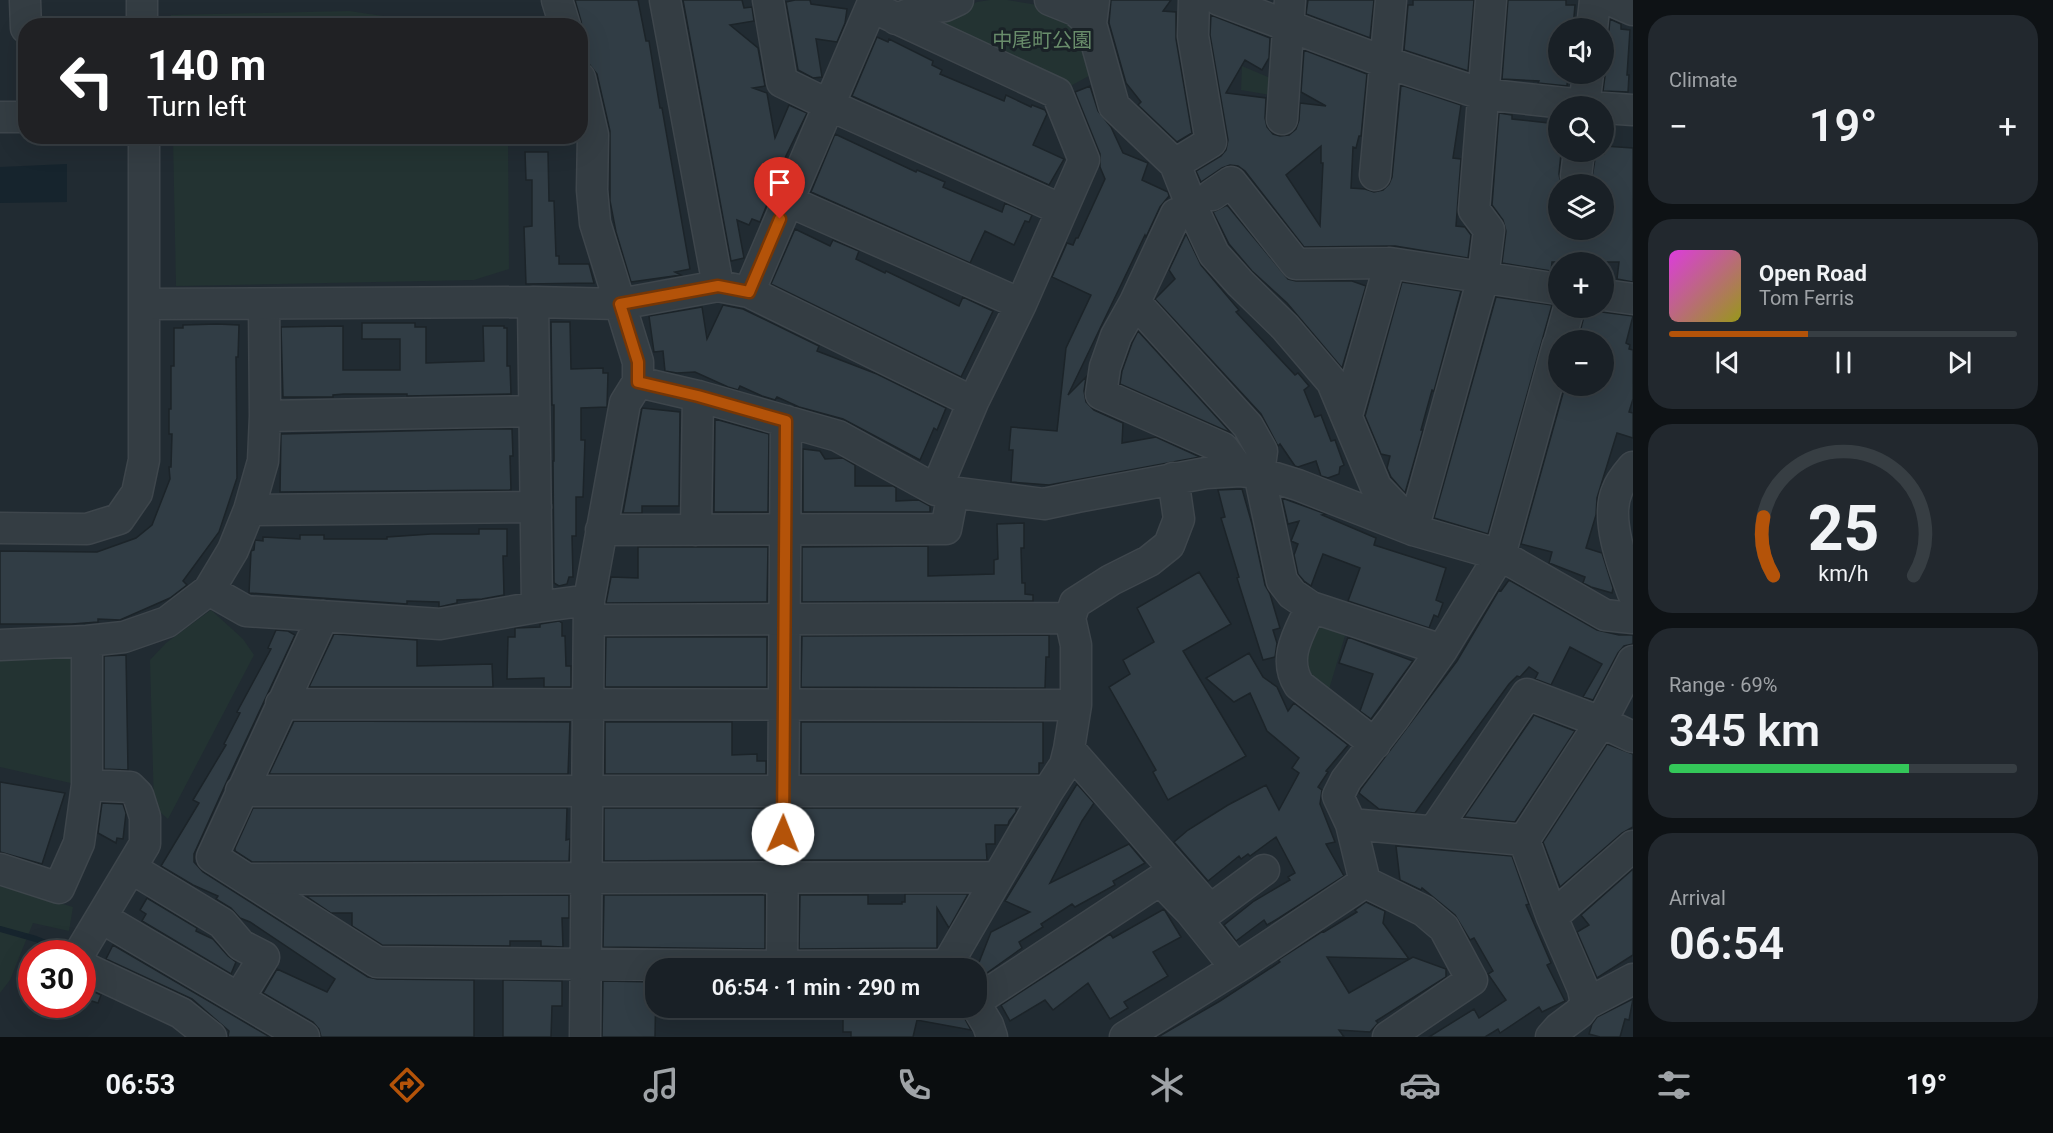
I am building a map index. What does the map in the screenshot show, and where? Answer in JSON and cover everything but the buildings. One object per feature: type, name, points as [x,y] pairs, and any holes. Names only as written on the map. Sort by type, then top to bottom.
[{"type":"street","points":[[25,0],[26,18]]},
{"type":"street","points":[[142,0],[142,18]]},
{"type":"street","points":[[556,0],[562,18]]},
{"type":"street","points":[[665,0],[718,286]]},
{"type":"street","points":[[768,0],[782,82],[1062,210]]},
{"type":"street","points":[[881,9],[945,6],[957,0]]},
{"type":"street","points":[[1050,0],[1075,10],[1092,12],[1114,106],[1175,164],[1214,254],[1285,327],[1332,382],[1376,487],[1413,530]]},
{"type":"street","points":[[1175,164],[1211,142],[1193,36],[1194,0]]},
{"type":"street","points":[[1219,0],[1289,13],[1385,62],[1482,94],[1548,102]]},
{"type":"street","points":[[1375,175],[1391,0]]},
{"type":"street","points":[[1413,530],[1483,278],[1489,230],[1474,210],[1491,0]]},
{"type":"street","points":[[1593,18],[1595,0]]},
{"type":"street","points":[[1610,0],[1633,10]]},
{"type":"street","points":[[749,292],[829,105],[881,9]]},
{"type":"street","points":[[601,530],[946,529],[944,491],[973,402],[1021,304],[1084,160],[1057,93],[881,9]]},
{"type":"street","points":[[1282,119],[1289,13]]},
{"type":"street","points":[[1614,109],[1633,110]]},
{"type":"street","points":[[585,1037],[589,610],[601,530],[625,403],[638,382],[638,362],[595,224],[592,190],[592,135],[588,116]]},
{"type":"street","points":[[0,117],[18,117]]},
{"type":"street","points":[[0,528],[87,530],[119,519],[137,493],[144,460],[144,144]]},
{"type":"street","points":[[1442,650],[1311,607],[1292,594],[1282,581],[1250,472],[1223,448],[1101,394],[1105,367],[1116,336],[1191,202],[1231,182],[1296,264],[1389,263],[1548,288]]},
{"type":"street","points":[[788,201],[1021,304]]},
{"type":"street","points":[[1347,415],[1389,263]]},
{"type":"street","points":[[144,304],[533,302],[620,304],[718,286],[749,292],[973,402]]},
{"type":"street","points":[[1614,296],[1633,299]]},
{"type":"street","points":[[533,302],[537,607]]},
{"type":"street","points":[[1135,302],[1248,426],[1262,451],[1250,472]]},
{"type":"street","points":[[0,645],[124,637],[166,622],[209,590],[233,550],[249,510],[263,461],[264,304]]},
{"type":"street","points":[[1365,882],[1351,824],[1338,796],[1346,780],[1375,744],[1442,650],[1500,555],[1548,381]]},
{"type":"street","points":[[638,382],[698,396],[838,436],[944,491],[1044,504],[1173,478],[1250,472],[1298,485],[1413,530],[1500,555],[1605,615],[1633,618]]},
{"type":"street","points":[[696,530],[698,396]]},
{"type":"street","points":[[265,416],[534,411]]},
{"type":"street","points":[[782,958],[786,421]]},
{"type":"street","points":[[1633,467],[1616,492],[1613,510],[1621,559],[1633,592]]},
{"type":"street","points":[[953,958],[1065,765],[1076,705],[1076,645],[1070,618],[1075,603],[1111,580],[1149,561],[1169,545],[1179,519],[1173,478]]},
{"type":"street","points":[[249,510],[536,507]]},
{"type":"street","points":[[209,590],[246,611],[440,624],[537,607],[785,619],[1070,618]]},
{"type":"street","points":[[1311,607],[1294,643],[1291,662],[1293,676],[1299,686],[1375,744]]},
{"type":"street","points":[[323,616],[280,704],[212,857],[377,963],[645,965]]},
{"type":"street","points":[[0,869],[59,888],[79,843],[87,785],[87,641]]},
{"type":"street","points":[[1524,840],[1601,722],[1633,661]]},
{"type":"street","points":[[1434,831],[1527,694],[1601,722],[1633,737]]},
{"type":"street","points":[[280,704],[1076,705]]},
{"type":"street","points":[[1069,749],[1210,910],[1264,870]]},
{"type":"street","points":[[87,785],[130,787],[138,795],[145,817],[145,844],[92,934],[239,998],[304,1037]]},
{"type":"street","points":[[242,791],[1048,791]]},
{"type":"street","points":[[1351,824],[1524,840]]},
{"type":"street","points":[[1524,840],[1552,917],[1583,989],[1586,1004]]},
{"type":"street","points":[[1552,917],[1633,846]]},
{"type":"street","points":[[130,868],[222,923],[241,945],[264,957],[239,998]]},
{"type":"street","points":[[247,879],[998,877]]},
{"type":"street","points":[[987,996],[1160,880],[1191,911],[1236,968]]},
{"type":"street","points":[[1136,1034],[1365,882]]},
{"type":"street","points":[[1365,882],[1424,911],[1444,928],[1472,980],[1388,1037]]},
{"type":"street","points":[[96,973],[181,1013],[211,1037]]},
{"type":"street","points":[[1551,1037],[1586,1004],[1633,979]]},
{"type":"street","points":[[983,1018],[992,1037]]},
{"type":"green space","name":"中尾町公園","points":[[1007,0],[1050,7],[1082,33],[1096,72],[1065,89],[919,20],[955,13],[977,2]]},
{"type":"green space","points":[[349,11],[397,18],[171,18],[171,15]]},
{"type":"green space","points":[[1242,66],[1277,81],[1276,96],[1241,90]]},
{"type":"green space","points":[[173,144],[508,144],[509,269],[474,280],[176,286]]},
{"type":"green space","points":[[211,610],[243,639],[254,655],[168,819],[154,807],[150,660],[166,643]]},
{"type":"green space","points":[[1313,616],[1347,629],[1327,696],[1300,675]]},
{"type":"green space","points":[[77,652],[75,784],[0,767],[0,654]]},
{"type":"green space","points":[[0,885],[73,907],[69,931],[33,923],[26,940],[18,940],[18,960],[10,980],[0,993]]},
{"type":"water","points":[[67,164],[67,202],[0,203],[0,167]]},
{"type":"waterway","points":[[0,929],[38,940]]},
{"type":"route","points":[[780,219],[749,292],[718,286],[620,304],[638,362],[638,382],[786,421],[783,834]]}]
